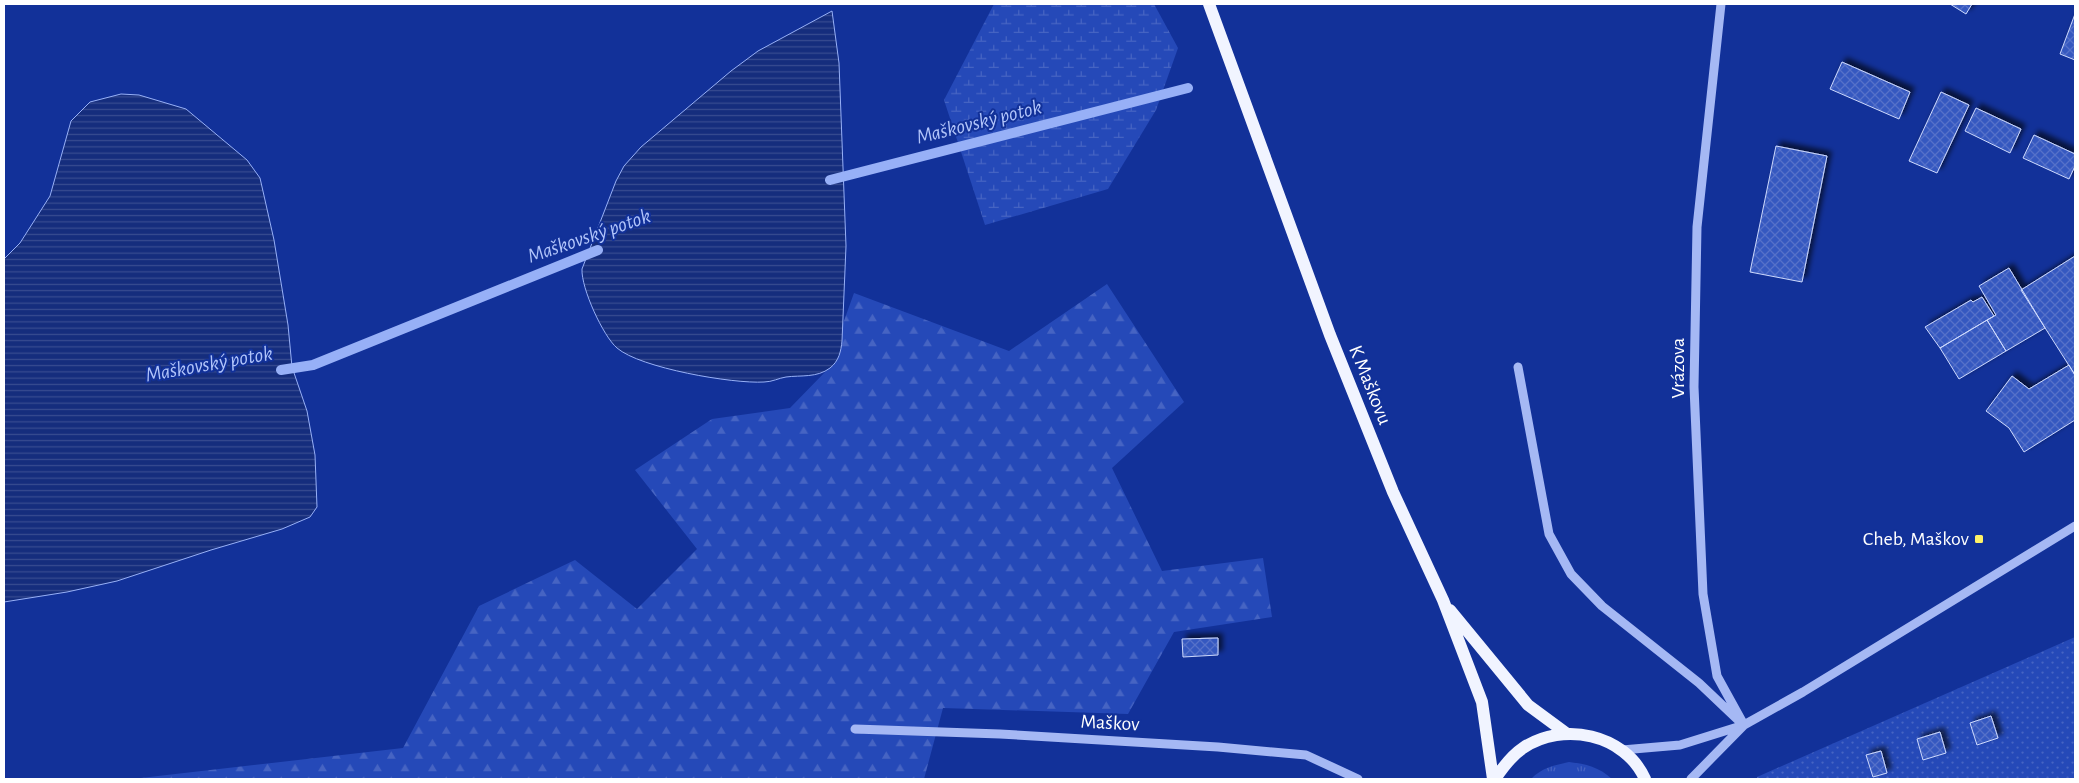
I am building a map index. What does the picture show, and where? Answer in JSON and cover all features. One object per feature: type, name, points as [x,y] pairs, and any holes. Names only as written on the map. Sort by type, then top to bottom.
[{"type":"main road","name":"K Maškovu","points":[[1209,4],[1330,335],[1393,492],[1443,600],[1482,702],[1494,779]]},
{"type":"main road","points":[[1443,600],[1528,705],[1566,733]]},
{"type":"main road","points":[[1494,779],[1506,762],[1524,748],[1544,738],[1566,733],[1605,740],[1622,750],[1642,771],[1645,779]]},
{"type":"street","name":"Vrázova","points":[[1721,4],[1697,227],[1694,387],[1703,594],[1717,676],[1744,725]]},
{"type":"street","points":[[1518,367],[1549,534],[1571,574],[1602,606],[1699,683],[1744,725]]},
{"type":"street","points":[[1622,750],[1680,746],[1744,725],[1803,692],[2075,526]]},
{"type":"street","points":[[1691,779],[1744,725]]},
{"type":"street","name":"Maškov","points":[[855,729],[1000,734],[1218,747],[1306,755],[1358,779]]},
{"type":"green space","points":[[994,4],[1154,4],[1178,48],[1156,110],[1108,189],[985,225],[944,100]]},
{"type":"green space","points":[[1107,284],[1184,402],[1112,468],[1162,571],[1263,558],[1272,617],[1174,632],[1128,714],[943,708],[924,779],[132,779],[403,748],[479,606],[575,560],[637,609],[697,549],[635,470],[712,419],[790,408],[826,371],[854,293],[1009,351]]},
{"type":"green space","points":[[2075,637],[2075,779],[1757,779],[1757,777]]},
{"type":"green space","points":[[1569,762],[1592,767],[1612,779],[1531,779],[1544,770]]},
{"type":"water","points":[[832,11],[839,63],[846,246],[842,341],[837,359],[830,368],[809,376],[786,377],[767,382],[750,382],[710,377],[665,368],[645,362],[617,348],[605,333],[594,311],[585,288],[582,269],[616,181],[624,166],[641,147],[731,71],[758,51]]},
{"type":"water","points":[[121,94],[139,95],[186,109],[247,160],[260,178],[274,240],[288,325],[292,367],[307,411],[315,455],[317,507],[310,517],[282,529],[117,581],[67,592],[4,602],[4,259],[20,243],[50,196],[71,121],[90,102]]},
{"type":"building","points":[[1950,4],[1972,4],[1966,14]]},
{"type":"building","points":[[2075,14],[2075,60],[2060,54]]},
{"type":"building","points":[[1842,62],[1910,92],[1899,119],[1830,89]]},
{"type":"building","points":[[1941,92],[1969,105],[1937,173],[1909,161]]},
{"type":"building","points":[[1976,108],[2021,129],[2010,153],[1965,131]]},
{"type":"building","points":[[2034,135],[2075,154],[2075,166],[2069,179],[2023,158]]},
{"type":"building","points":[[1776,146],[1827,156],[1802,282],[1750,272]]},
{"type":"building","points":[[2075,256],[2075,375],[2021,290]]},
{"type":"building","points":[[2009,268],[2045,328],[2006,351],[1987,320],[1996,315],[1979,286]]},
{"type":"building","points":[[1982,297],[1994,316],[1940,348],[1925,327],[1971,300],[1973,302]]},
{"type":"building","points":[[1987,320],[2006,351],[1959,379],[1940,348]]},
{"type":"building","points":[[2069,365],[2075,375],[2075,420],[2024,452],[2009,428],[1986,411],[2012,376],[2029,389]]},
{"type":"building","points":[[1218,638],[1218,655],[1183,657],[1182,639]]},
{"type":"building","points":[[1991,716],[1998,738],[1977,745],[1970,723]]},
{"type":"building","points":[[1940,732],[1946,753],[1923,760],[1917,739]]},
{"type":"building","points":[[1881,751],[1887,773],[1873,777],[1866,755]]},
{"type":"waterway","name":"Maškovský potok","points":[[830,180],[1188,88]]},
{"type":"waterway","name":"Maškovský potok","points":[[281,370],[313,365],[598,250]]},
{"type":"place","name":"Cheb, Maškov","points":[[1979,539]]}]
